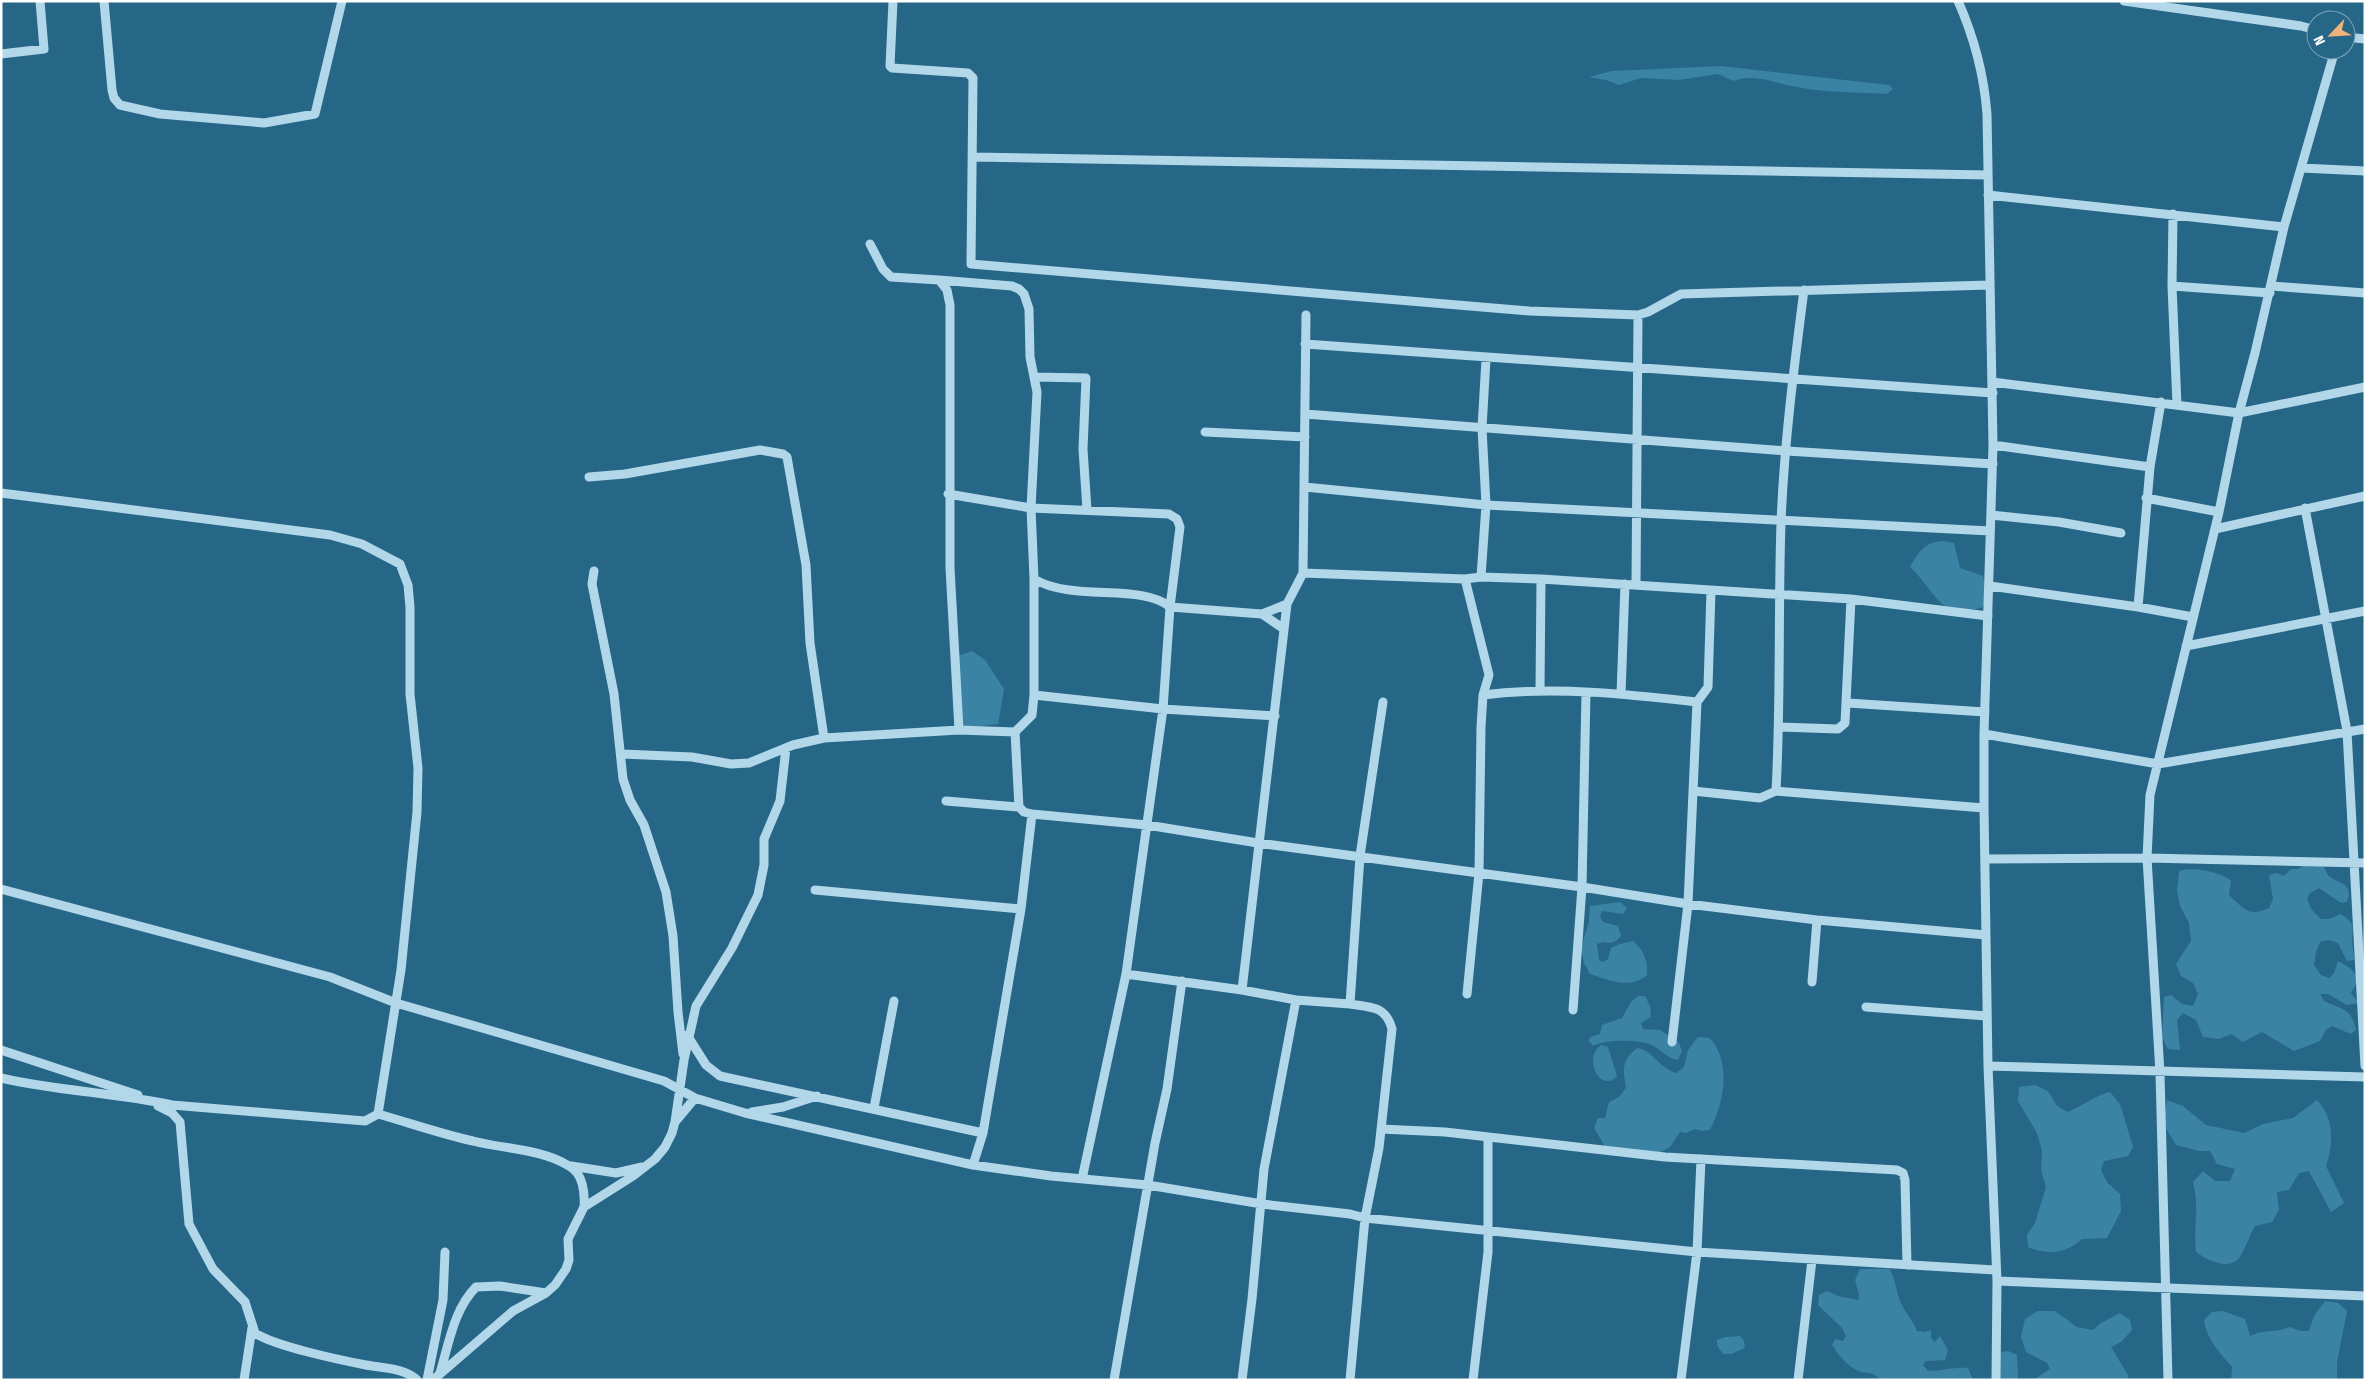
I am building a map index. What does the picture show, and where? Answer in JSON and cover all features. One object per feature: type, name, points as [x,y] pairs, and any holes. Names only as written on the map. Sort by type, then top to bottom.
[{"type":"street","points":[[1,54],[44,49],[40,1]]},
{"type":"street","points":[[104,1],[112,90],[114,98],[120,105],[160,114],[264,124],[315,114],[342,1]]},
{"type":"street","points":[[893,1],[890,66],[892,68],[968,73],[971,75],[973,157],[969,282]]},
{"type":"street","points":[[1958,1],[1972,32],[1986,95],[1993,464],[1984,734],[1984,808],[1988,1066],[1995,1270],[1997,1281],[1996,1380]]},
{"type":"street","points":[[2124,1],[2306,28]]},
{"type":"street","points":[[2168,1380],[2160,1072],[2147,858],[2150,795],[2215,529],[2239,413],[2284,228],[2332,60]]},
{"type":"street","points":[[973,157],[1988,175]]},
{"type":"street","points":[[2301,168],[2365,171]]},
{"type":"street","points":[[1988,195],[2174,214],[2284,228]]},
{"type":"street","points":[[2174,214],[2172,286],[2177,405]]},
{"type":"street","points":[[622,754],[692,757],[732,764],[750,763],[786,748],[824,738],[959,730],[1015,732],[1032,715],[1034,695],[1034,579],[1031,508],[1037,392],[1030,357],[1029,309],[1024,294],[1012,286],[891,277],[883,269],[870,244]]},
{"type":"street","points":[[971,264],[1529,311],[1638,315],[1681,294],[1989,285]]},
{"type":"street","points":[[939,280],[947,290],[950,305],[948,494],[959,730]]},
{"type":"street","points":[[2172,286],[2365,293]]},
{"type":"street","points":[[1776,791],[1780,727],[1781,522],[1793,378],[1804,290]]},
{"type":"street","points":[[1242,990],[1287,604],[1303,573],[1306,315]]},
{"type":"street","points":[[1636,585],[1638,315]]},
{"type":"street","points":[[1305,344],[1486,359],[1793,378],[1993,393]]},
{"type":"street","points":[[1481,577],[1486,505],[1482,428],[1486,359]]},
{"type":"street","points":[[1034,377],[1086,378],[1083,449],[1087,510]]},
{"type":"street","points":[[1992,382],[2239,413],[2365,387]]},
{"type":"street","points":[[2138,607],[2146,498],[2161,402]]},
{"type":"street","points":[[1305,414],[1787,451],[1993,464]]},
{"type":"street","points":[[1204,432],[1305,437]]},
{"type":"street","points":[[1993,445],[2150,468]]},
{"type":"street","points":[[589,477],[626,474],[760,450],[783,454],[787,457],[790,461],[806,565],[810,643],[824,738]]},
{"type":"street","points":[[1305,487],[1486,505],[1990,532]]},
{"type":"street","points":[[1,493],[330,535],[362,544],[400,564],[408,585],[410,694],[418,768],[417,812],[401,970],[378,1114]]},
{"type":"street","points":[[948,494],[1031,508],[1170,514],[1177,519],[1180,526],[1170,607],[1163,708],[1126,974],[1082,1179]]},
{"type":"street","points":[[2215,529],[2365,496]]},
{"type":"street","points":[[2146,498],[2219,512]]},
{"type":"street","points":[[2305,508],[2347,731],[2365,1066]]},
{"type":"street","points":[[1991,515],[2059,522],[2121,533]]},
{"type":"street","points":[[594,572],[592,584],[614,694],[622,754],[623,779],[630,800],[644,825],[666,892],[673,936],[679,1021],[684,1060]]},
{"type":"street","points":[[1303,573],[1465,579],[1481,577],[1541,579],[1625,584],[1781,596],[1851,599],[1988,616]]},
{"type":"street","points":[[1034,579],[1053,588],[1134,595],[1160,600],[1170,607],[1262,614],[1287,604]]},
{"type":"street","points":[[1465,579],[1489,675],[1483,695],[1479,873],[1467,994]]},
{"type":"street","points":[[1540,690],[1541,579]]},
{"type":"street","points":[[1621,694],[1625,584]]},
{"type":"street","points":[[1990,586],[2138,607],[2193,617]]},
{"type":"street","points":[[1672,1042],[1688,904],[1697,702],[1708,687],[1711,591]]},
{"type":"street","points":[[1780,727],[1838,730],[1845,723],[1848,703],[1851,599]]},
{"type":"street","points":[[2186,646],[2365,611]]},
{"type":"street","points":[[1262,614],[1284,629]]},
{"type":"street","points":[[1483,695],[1540,690],[1621,694],[1697,702]]},
{"type":"street","points":[[1573,1010],[1582,887],[1586,693]]},
{"type":"street","points":[[1034,695],[1163,708],[1274,716]]},
{"type":"street","points":[[1350,1004],[1360,856],[1383,702]]},
{"type":"street","points":[[1848,703],[1985,712]]},
{"type":"street","points":[[1984,734],[2158,764],[2365,728]]},
{"type":"street","points":[[1015,732],[1019,807]]},
{"type":"street","points":[[584,1206],[645,1166],[665,1147],[672,1133],[684,1060],[696,1006],[728,955],[758,895],[764,865],[764,840],[780,801],[786,748]]},
{"type":"street","points":[[1693,791],[1760,798],[1776,791],[1984,808]]},
{"type":"street","points":[[946,801],[1019,807],[1024,812],[1032,814],[1147,825],[1258,843],[1582,887],[1688,904],[1817,920],[1986,935]]},
{"type":"street","points":[[973,1165],[983,1134],[1021,909],[1032,814]]},
{"type":"street","points":[[1986,860],[2147,858],[2365,863]]},
{"type":"street","points":[[1,889],[330,977],[396,1002],[664,1081],[695,1098],[745,1113],[973,1165],[1082,1179],[1148,1185],[1262,1204],[1350,1214],[1365,1218],[1489,1229],[1697,1252],[1995,1270]]},
{"type":"street","points":[[815,890],[1021,909]]},
{"type":"street","points":[[1812,982],[1817,920]]},
{"type":"street","points":[[1126,974],[1242,990],[1296,1000],[1350,1004],[1382,1010],[1389,1018],[1392,1030],[1381,1129],[1365,1218],[1350,1380]]},
{"type":"street","points":[[1114,1380],[1155,1143],[1167,1090],[1182,981]]},
{"type":"street","points":[[1242,1380],[1262,1204],[1264,1169],[1296,1000]]},
{"type":"street","points":[[874,1108],[894,1001]]},
{"type":"street","points":[[1866,1008],[1987,1016]]},
{"type":"street","points":[[679,1021],[706,1065],[720,1076],[874,1108],[983,1134]]},
{"type":"street","points":[[1,1050],[136,1093],[172,1113],[180,1122],[189,1224],[213,1269],[245,1302],[252,1328],[244,1380]]},
{"type":"street","points":[[1988,1066],[2365,1077]]},
{"type":"street","points":[[1,1078],[70,1091],[144,1099],[172,1105],[365,1121],[378,1114],[473,1141],[545,1156],[571,1166],[616,1173],[645,1166]]},
{"type":"street","points":[[745,1113],[776,1109],[817,1096]]},
{"type":"street","points":[[675,1122],[695,1098]]},
{"type":"street","points":[[1381,1129],[1488,1137],[1701,1159],[1897,1170],[1903,1173],[1905,1180],[1907,1265]]},
{"type":"street","points":[[1472,1380],[1484,1288],[1489,1229],[1488,1137]]},
{"type":"street","points":[[1681,1380],[1697,1252],[1701,1159]]},
{"type":"street","points":[[433,1380],[513,1311],[546,1293],[566,1270],[569,1260],[568,1239],[584,1206],[585,1194],[581,1180],[571,1166]]},
{"type":"street","points":[[427,1380],[443,1300],[444,1252]]},
{"type":"street","points":[[1798,1380],[1812,1260]]},
{"type":"street","points":[[1997,1281],[2365,1296]]},
{"type":"street","points":[[440,1373],[454,1322],[463,1303],[476,1287],[500,1286],[546,1293]]},
{"type":"street","points":[[252,1328],[260,1336],[270,1340],[353,1363],[403,1372],[417,1380]]},
{"type":"shaded area","points":[[1721,66],[1889,85],[1893,89],[1887,94],[1830,91],[1808,89],[1757,78],[1733,81],[1718,74],[1679,80],[1641,78],[1619,85],[1589,77],[1612,71]]},
{"type":"shaded area","points":[[1942,541],[1954,543],[1960,568],[1983,576],[1986,593],[1983,607],[1957,610],[1948,607],[1940,602],[1910,567],[1922,549],[1930,544]]},
{"type":"shaded area","points":[[972,651],[985,660],[1004,689],[998,724],[972,727],[958,725],[954,657]]},
{"type":"shaded area","points":[[2311,862],[2322,864],[2328,875],[2344,884],[2349,891],[2347,902],[2341,903],[2319,888],[2310,893],[2307,899],[2312,910],[2321,919],[2329,919],[2341,914],[2352,924],[2354,960],[2347,961],[2338,943],[2329,940],[2320,942],[2314,965],[2321,975],[2329,978],[2334,973],[2338,961],[2350,968],[2359,979],[2351,993],[2359,1003],[2347,1005],[2328,994],[2320,994],[2324,1001],[2348,1013],[2356,1030],[2351,1034],[2332,1026],[2326,1030],[2320,1041],[2294,1051],[2262,1032],[2243,1042],[2231,1034],[2219,1039],[2203,1037],[2196,1020],[2183,1013],[2177,1020],[2180,1050],[2168,1049],[2162,1037],[2164,997],[2171,995],[2182,1004],[2193,1006],[2198,994],[2193,983],[2181,976],[2176,964],[2191,941],[2189,923],[2180,906],[2177,891],[2179,871],[2199,870],[2227,878],[2231,881],[2229,895],[2247,910],[2256,912],[2269,908],[2273,899],[2269,875],[2277,873],[2284,876],[2291,869],[2298,869]]},
{"type":"shaded area","points":[[1620,902],[1627,908],[1623,914],[1602,911],[1600,916],[1603,922],[1618,926],[1621,936],[1613,942],[1597,944],[1599,960],[1603,962],[1608,959],[1611,948],[1620,944],[1633,941],[1640,948],[1645,956],[1647,975],[1640,980],[1627,983],[1612,981],[1590,974],[1584,963],[1581,948],[1589,922],[1590,906]]},
{"type":"shaded area","points":[[1638,996],[1645,996],[1650,1006],[1651,1017],[1641,1023],[1643,1029],[1660,1030],[1679,1043],[1682,1051],[1678,1060],[1668,1056],[1654,1046],[1641,1042],[1614,1041],[1593,1046],[1589,1041],[1590,1037],[1600,1034],[1602,1025],[1622,1018],[1631,1002]]},
{"type":"shaded area","points":[[1698,1037],[1710,1038],[1717,1048],[1723,1071],[1722,1095],[1710,1130],[1702,1131],[1695,1129],[1686,1133],[1680,1132],[1670,1147],[1653,1156],[1609,1153],[1594,1128],[1598,1118],[1605,1118],[1609,1102],[1619,1097],[1626,1088],[1624,1066],[1628,1057],[1637,1048],[1643,1049],[1670,1071],[1676,1073],[1684,1067],[1688,1050]]},
{"type":"shaded area","points":[[1601,1045],[1608,1047],[1617,1076],[1611,1080],[1605,1081],[1600,1078],[1593,1066],[1593,1058]]},
{"type":"shaded area","points":[[2035,1085],[2048,1091],[2057,1106],[2068,1112],[2110,1092],[2120,1104],[2133,1147],[2128,1156],[2104,1161],[2101,1170],[2107,1182],[2120,1194],[2121,1211],[2107,1238],[2082,1239],[2069,1248],[2056,1252],[2035,1250],[2028,1247],[2027,1235],[2035,1223],[2046,1187],[2041,1170],[2042,1151],[2037,1133],[2018,1101],[2019,1087]]},
{"type":"shaded area","points":[[2167,1100],[2183,1106],[2206,1125],[2244,1133],[2263,1124],[2293,1118],[2317,1100],[2327,1114],[2331,1131],[2329,1158],[2326,1166],[2344,1203],[2331,1212],[2309,1171],[2299,1173],[2289,1190],[2277,1192],[2279,1210],[2272,1222],[2255,1226],[2239,1258],[2229,1264],[2223,1264],[2201,1255],[2196,1252],[2196,1201],[2193,1182],[2203,1171],[2215,1181],[2230,1181],[2235,1169],[2217,1164],[2210,1151],[2199,1151],[2176,1145],[2163,1124]]},
{"type":"shaded area","points":[[1860,1269],[1889,1269],[1901,1303],[1917,1331],[1931,1330],[1931,1338],[1935,1342],[1940,1336],[1948,1350],[1945,1360],[1926,1361],[1923,1365],[1928,1371],[1968,1368],[1973,1380],[1881,1380],[1872,1374],[1855,1369],[1844,1360],[1832,1345],[1835,1339],[1843,1341],[1846,1336],[1842,1328],[1818,1305],[1819,1295],[1827,1291],[1838,1296],[1858,1300],[1859,1294],[1855,1280]]},
{"type":"shaded area","points":[[2325,1301],[2338,1303],[2347,1311],[2337,1362],[2337,1380],[2231,1380],[2232,1367],[2214,1345],[2205,1327],[2204,1320],[2212,1312],[2223,1311],[2245,1319],[2250,1336],[2260,1332],[2289,1327],[2301,1331],[2309,1331],[2314,1316]]},
{"type":"shaded area","points":[[2038,1311],[2055,1311],[2077,1327],[2093,1330],[2101,1323],[2120,1313],[2130,1320],[2132,1330],[2121,1342],[2111,1347],[2128,1375],[2128,1380],[2033,1380],[2050,1369],[2047,1363],[2026,1352],[2021,1337],[2025,1319]]},
{"type":"shaded area","points":[[1740,1336],[1744,1341],[1745,1348],[1731,1354],[1723,1354],[1717,1345],[1717,1340],[1725,1337]]},
{"type":"shaded area","points":[[2008,1351],[2017,1355],[2018,1380],[1998,1380],[1998,1353]]}]
